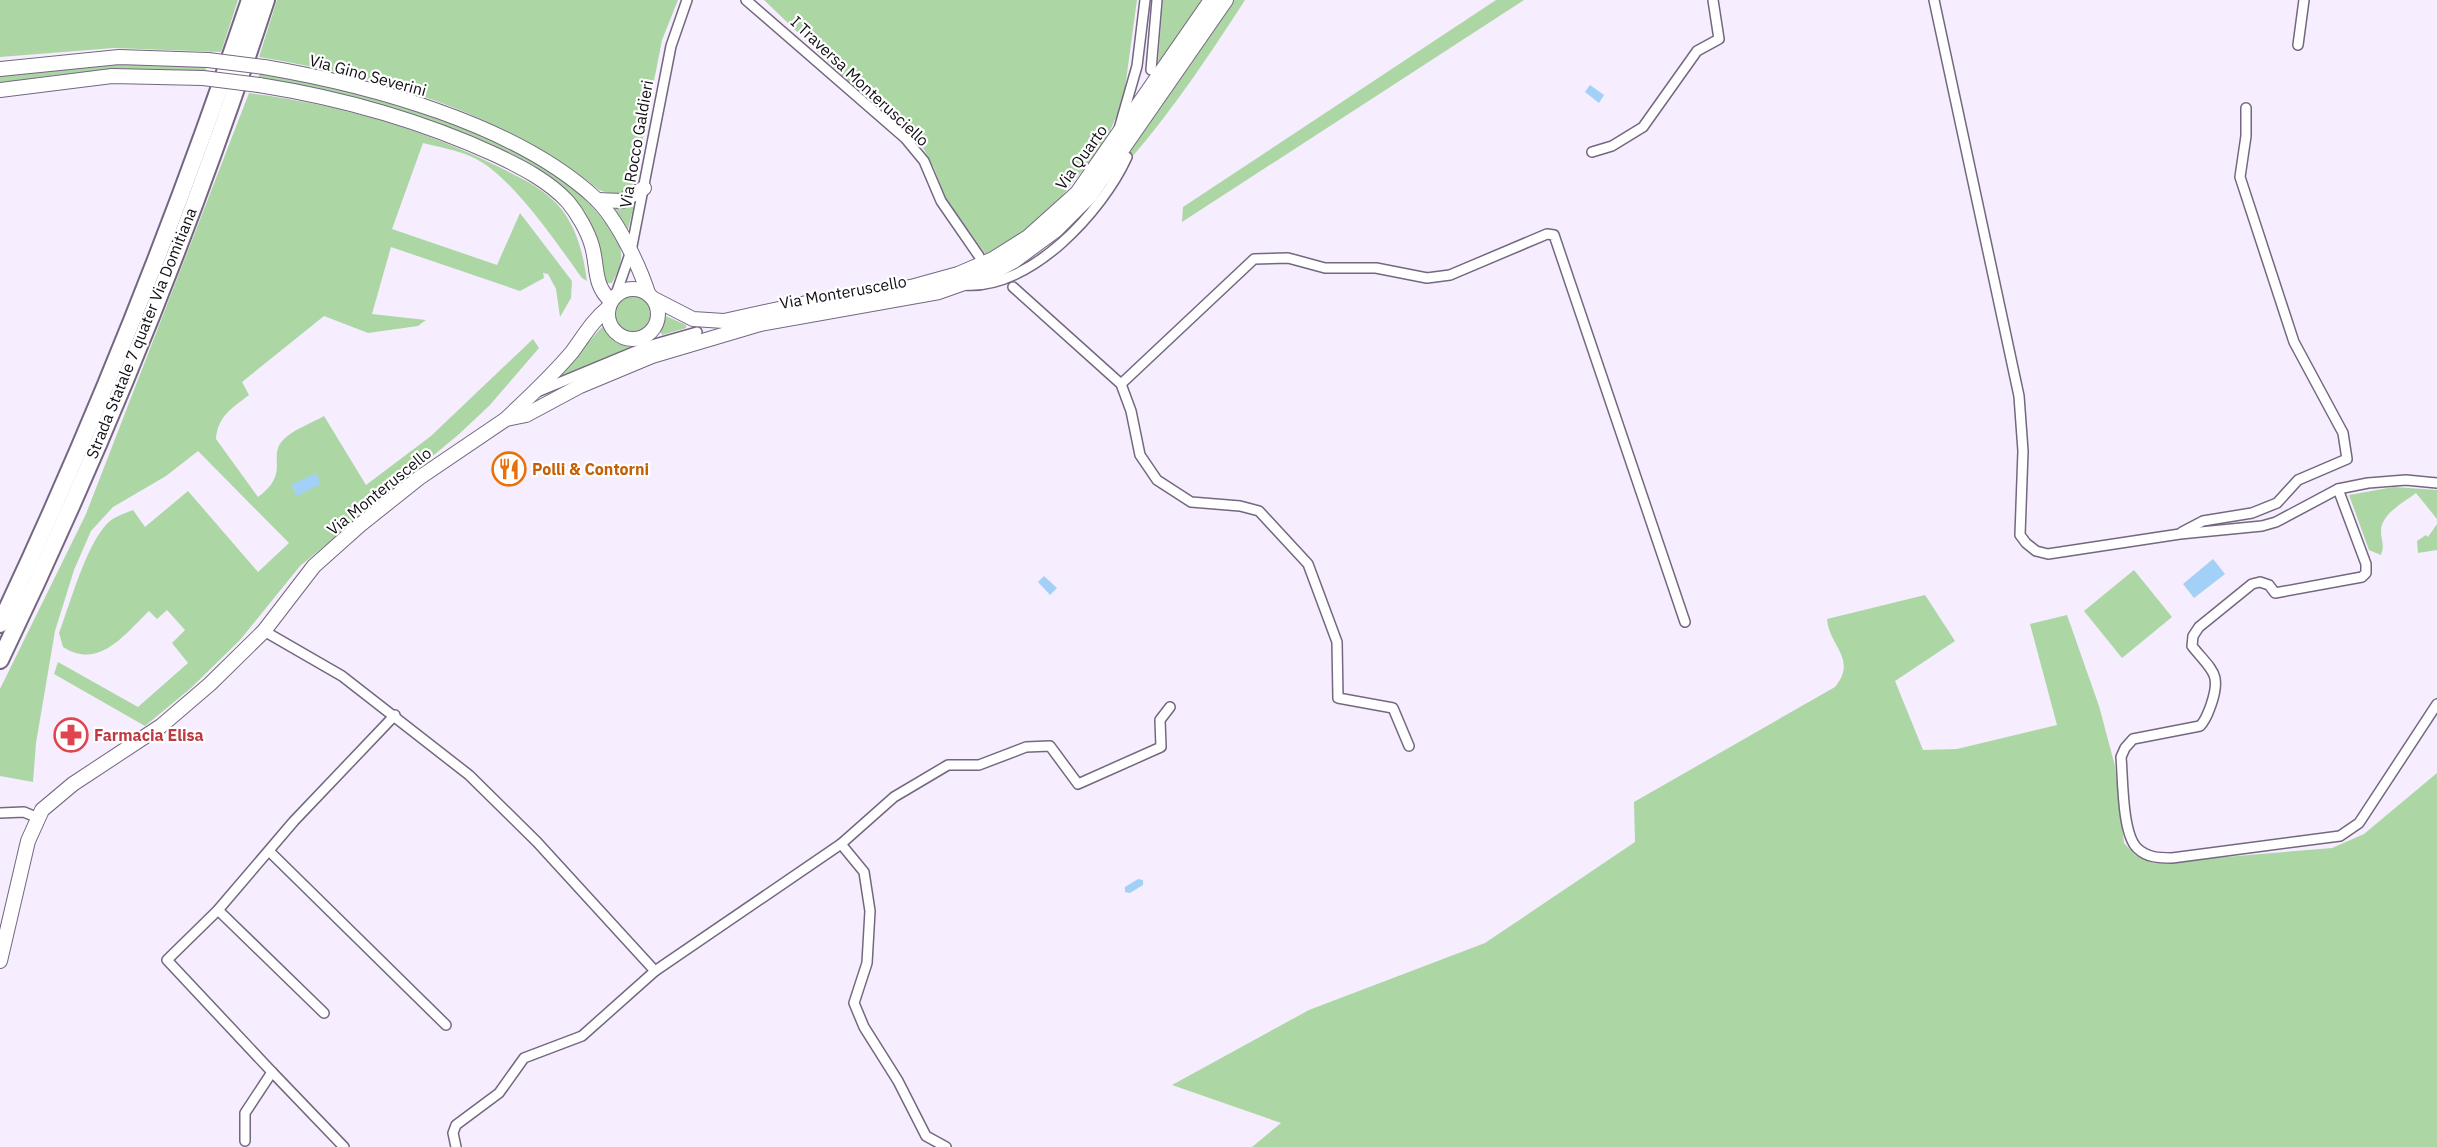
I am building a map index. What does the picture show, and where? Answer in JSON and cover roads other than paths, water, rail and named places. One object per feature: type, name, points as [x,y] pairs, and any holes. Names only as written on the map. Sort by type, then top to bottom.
[{"type":"highway","name":"Strada Statale 7 quater Via Domitiana","points":[[0,624],[93,418],[163,244],[249,0]]},
{"type":"highway","name":"Strada Statale 7 quater Via Domitiana","points":[[0,660],[66,517],[156,302],[209,163],[266,0]]},
{"type":"street","name":"Via Rocco Galdieri","points":[[612,301],[631,250],[669,55],[687,0]]},
{"type":"street","name":"I Traversa Monterusciello","points":[[746,0],[905,138],[924,161],[941,201],[979,256]]},
{"type":"street","points":[[1119,133],[1137,66],[1145,0]]},
{"type":"street","points":[[1151,70],[1157,0]]},
{"type":"street","name":"Via Quarto","points":[[651,296],[684,316],[713,322],[811,302],[910,287],[958,274],[1009,250],[1046,223],[1077,193],[1211,0]]},
{"type":"street","name":"Via Quarto","points":[[962,285],[990,274],[1029,250],[1081,206],[1226,0]]},
{"type":"street","points":[[1592,152],[1612,146],[1643,127],[1697,51],[1719,39],[1713,0]]},
{"type":"street","points":[[1934,0],[2019,396],[2023,451],[2020,535],[2025,543],[2036,551],[2048,554],[2180,534],[2250,528],[2276,522],[2338,489],[2384,481],[2437,483]]},
{"type":"street","points":[[2298,45],[2304,0]]},
{"type":"street","name":"Via Gino Severini","points":[[0,69],[119,57],[208,60],[264,67],[348,83],[452,117],[552,165],[597,200],[631,250],[651,296]]},
{"type":"street","name":"Via Gino Severini","points":[[0,90],[112,76],[203,78],[259,85],[335,99],[405,118],[473,144],[529,172],[569,203],[592,245],[596,280],[603,293],[612,301]]},
{"type":"street","points":[[2180,534],[2203,520],[2252,513],[2277,503],[2298,480],[2347,459],[2343,434],[2294,342],[2240,177],[2246,136],[2246,108]]},
{"type":"street","points":[[962,285],[981,286],[1006,278],[1045,256],[1081,224],[1103,199],[1127,157]]},
{"type":"street","points":[[597,200],[622,201],[644,188]]},
{"type":"street","points":[[1121,384],[1254,259],[1288,258],[1325,268],[1376,268],[1427,278],[1450,275],[1546,234],[1554,235],[1685,622]]},
{"type":"street","points":[[593,320],[596,280]]},
{"type":"street","name":"Via Monteruscello","points":[[0,961],[28,841],[42,810],[56,796],[161,726],[210,684],[264,631],[314,566],[360,525],[428,471],[506,419],[526,415],[648,346],[918,296],[962,285]]},
{"type":"street","points":[[1013,287],[1121,384],[1131,411],[1140,455],[1144,465],[1157,480],[1191,502],[1240,506],[1259,511],[1300,554],[1308,564],[1337,642],[1338,698],[1393,708],[1409,746]]},
{"type":"street","points":[[506,419],[535,393],[572,351],[593,320],[612,301],[632,288],[651,296],[658,313],[648,346]]},
{"type":"street","points":[[612,301],[607,317],[614,331],[648,346]]},
{"type":"street","points":[[535,393],[648,346],[697,332]]},
{"type":"street","points":[[2338,489],[2366,564],[2366,573],[2362,577],[2296,588],[2278,594],[2275,594],[2270,585],[2260,582],[2252,584],[2199,627],[2193,636],[2192,646],[2216,676],[2216,692],[2206,719],[2200,726],[2133,739],[2125,748],[2121,757],[2129,835],[2138,849],[2163,858],[2340,836],[2359,823],[2437,704]]},
{"type":"street","points":[[264,631],[342,675],[395,715],[502,806],[655,971]]},
{"type":"street","points":[[456,1147],[453,1133],[456,1125],[499,1093],[524,1058],[582,1036],[655,971],[841,844],[894,797],[948,765],[979,765],[1026,747],[1050,746],[1078,784],[1161,747],[1160,720],[1170,707]]},
{"type":"street","points":[[344,1147],[167,960],[218,910],[269,851],[395,715]]},
{"type":"street","points":[[0,813],[24,812],[38,818]]},
{"type":"street","points":[[841,844],[864,872],[870,911],[867,963],[854,1003],[864,1027],[898,1081],[926,1136],[946,1147]]},
{"type":"street","points":[[269,851],[446,1025]]},
{"type":"street","points":[[218,910],[324,1013]]},
{"type":"street","points":[[245,1141],[245,1113],[272,1072]]},
{"type":"water","points":[[1590,85],[1604,95],[1599,103],[1585,92]]},
{"type":"water","points":[[316,473],[321,484],[297,496],[291,485]]},
{"type":"water","points":[[2213,559],[2225,574],[2194,598],[2183,584]]},
{"type":"water","points":[[1044,576],[1057,588],[1050,595],[1038,582]]},
{"type":"water","points":[[1138,879],[1143,880],[1143,885],[1130,893],[1125,892],[1125,887]]},
{"type":"place","name":"Polli & Contorni","points":[[509,469]]},
{"type":"place","name":"Farmacia Elisa","points":[[71,735]]}]
